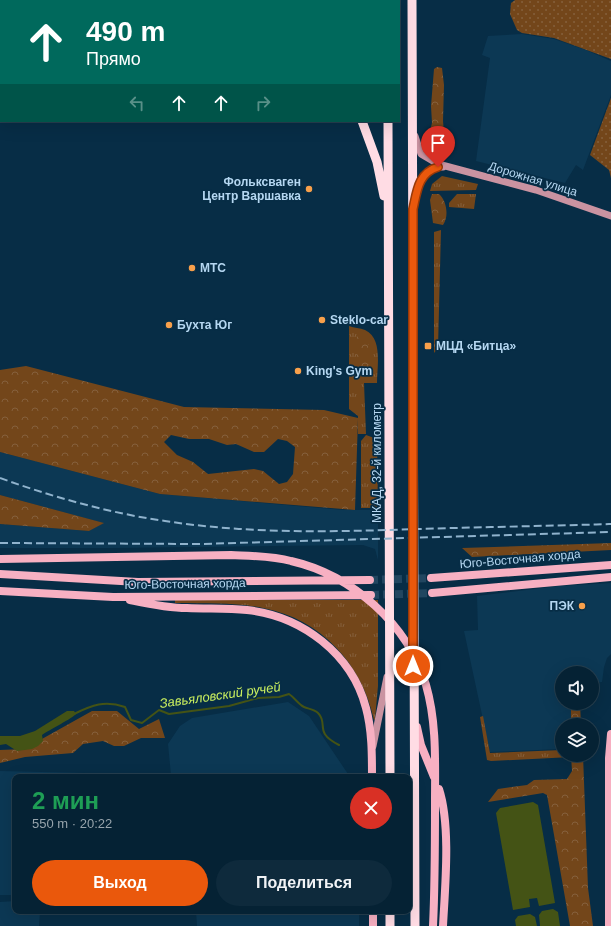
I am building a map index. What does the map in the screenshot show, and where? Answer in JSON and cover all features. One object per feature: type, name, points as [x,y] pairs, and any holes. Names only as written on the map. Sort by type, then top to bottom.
[{"type":"highway","points":[[412,0],[414,560],[413,711],[415,926]]},
{"type":"highway","points":[[412,34],[417,0]]},
{"type":"highway","points":[[362,122],[377,162],[382,182],[389,241]]},
{"type":"highway","name":"МКАД, 32-й километр","points":[[388,122],[390,774]]},
{"type":"highway","points":[[390,914],[390,926]]},
{"type":"main road","name":"Дорожная улица","points":[[413,126],[417,146],[421,154],[438,164],[529,188],[611,216]]},
{"type":"main road","points":[[413,209],[418,185],[422,176],[431,169],[448,167]]},
{"type":"main road","points":[[0,559],[102,559],[231,555],[280,558],[329,574],[353,588],[373,604],[393,626],[411,651],[421,672],[430,700],[436,756],[435,882],[433,926]]},
{"type":"main road","name":"Юго-Восточная хорда","points":[[431,578],[611,564]]},
{"type":"main road","name":"Юго-Восточная хорда","points":[[0,574],[154,583],[370,580]]},
{"type":"main road","name":"Юго-Восточная хорда","points":[[432,593],[611,577]]},
{"type":"main road","name":"Юго-Восточная хорда","points":[[0,591],[113,597],[371,595]]},
{"type":"main road","points":[[113,597],[167,607],[248,610],[271,615],[302,627],[313,634],[333,651],[354,679],[366,707],[372,751],[372,774]]},
{"type":"main road","points":[[372,751],[390,661]]},
{"type":"main road","points":[[413,711],[421,745],[442,802],[445,846],[443,926]]},
{"type":"main road","points":[[609,926],[609,766],[611,734]]},
{"type":"main road","points":[[373,914],[373,926]]},
{"type":"shaded area","points":[[522,34],[554,39],[586,50],[611,61],[611,95],[583,170],[576,165],[565,183],[476,161],[490,58],[482,55],[488,36]]},
{"type":"shaded area","points":[[0,452],[160,494],[344,510],[378,510],[378,560],[375,549],[363,545],[0,548],[0,524],[89,531],[103,523],[0,495]]},
{"type":"shaded area","points":[[611,583],[611,654],[607,658],[604,667],[602,682],[599,682],[599,666],[555,666],[555,710],[572,710],[571,718],[555,718],[555,749],[490,752],[464,631],[478,630],[477,596],[558,586]]},
{"type":"shaded area","points":[[288,702],[309,716],[348,774],[171,774],[168,744],[180,726],[192,718]]},
{"type":"shaded area","points":[[67,711],[74,711],[76,714],[42,735],[43,741],[38,746],[32,749],[17,751],[6,744],[0,745],[0,736],[20,736],[35,731]]},
{"type":"shaded area","points":[[0,771],[128,774],[12,774],[12,895],[0,895]]},
{"type":"shaded area","points":[[533,802],[538,805],[555,903],[539,906],[537,898],[529,899],[530,907],[513,910],[496,813],[500,808]]},
{"type":"shaded area","points":[[12,901],[12,914],[40,914],[39,926],[0,926],[0,902]]},
{"type":"shaded area","points":[[553,909],[558,912],[560,926],[540,926],[539,915],[542,911]]},
{"type":"shaded area","points":[[196,914],[359,914],[359,926],[197,926]]},
{"type":"shaded area","points":[[530,914],[535,917],[537,926],[516,926],[515,920],[518,916]]},
{"type":"green space","points":[[515,0],[611,0],[611,59],[554,38],[522,33],[517,30],[510,14],[511,3]]},
{"type":"green space","points":[[437,67],[442,68],[444,85],[443,121],[446,155],[438,155],[429,145],[428,139],[432,123],[431,106],[434,69]]},
{"type":"green space","points":[[611,98],[611,178],[609,170],[590,155]]},
{"type":"green space","points":[[442,176],[478,184],[476,190],[430,191],[432,184]]},
{"type":"green space","points":[[432,194],[439,194],[444,201],[446,218],[443,225],[433,223],[430,200]]},
{"type":"green space","points":[[457,194],[476,194],[474,209],[449,207],[449,203]]},
{"type":"green space","points":[[441,230],[438,348],[434,353],[434,232]]},
{"type":"green space","points":[[349,326],[365,330],[371,334],[377,346],[377,383],[364,383],[366,434],[358,434],[358,416],[349,409]]},
{"type":"green space","points":[[357,333],[364,333],[368,340],[368,366],[363,372],[356,367]]},
{"type":"green space","points":[[26,366],[184,407],[324,410],[358,418],[355,510],[160,494],[0,452],[0,370]],"holes":[[[171,435],[189,439],[209,439],[227,445],[236,444],[254,452],[264,452],[278,439],[287,441],[295,447],[293,474],[287,482],[279,484],[263,471],[254,469],[208,474],[193,462],[177,455],[164,442]]]},
{"type":"green space","points":[[366,435],[377,439],[378,508],[361,508],[361,441]]},
{"type":"green space","points":[[0,495],[104,523],[89,531],[0,524]]},
{"type":"green space","points":[[611,543],[611,550],[472,557],[462,548]]},
{"type":"green space","points":[[175,600],[378,600],[378,686],[375,719],[374,720],[360,680],[349,663],[336,647],[303,622],[284,614],[252,606],[175,603]]},
{"type":"green space","points":[[571,710],[580,710],[581,718],[571,718]]},
{"type":"green space","points":[[92,711],[117,711],[139,729],[159,719],[165,738],[141,738],[124,746],[114,746],[103,741],[83,744],[73,753],[25,757],[0,763],[0,750],[24,749]]},
{"type":"green space","points":[[483,716],[490,753],[555,750],[555,758],[487,760],[480,717]]},
{"type":"green space","points":[[571,762],[583,762],[588,888],[593,926],[570,926],[547,795],[543,793],[488,802],[498,789],[527,785],[534,780],[567,779],[572,771]]},
{"type":"waterway","name":"Завьяловский ручей","points":[[74,714],[99,704],[111,704],[125,707],[131,720],[142,723],[159,710],[169,714],[229,706],[258,698],[279,697],[289,694],[302,706],[318,713],[321,717],[326,736],[339,745]]},
{"type":"tunnel","points":[[370,580],[431,578]]},
{"type":"tunnel","points":[[371,595],[432,593]]},
{"type":"railway","points":[[0,478],[40,492],[123,514],[165,521],[228,528],[323,531],[611,524]]},
{"type":"railway","points":[[0,543],[201,544],[611,532]]},
{"type":"place","name":"Фольксваген Центр Варшавка","points":[[309,189]]},
{"type":"place","name":"МТС","points":[[192,268]]},
{"type":"place","name":"Steklo-car","points":[[322,320]]},
{"type":"place","name":"Бухта Юг","points":[[169,325]]},
{"type":"place","name":"МЦД «Битца»","points":[[428,346]]},
{"type":"place","name":"King's Gym","points":[[298,371]]},
{"type":"place","name":"ПЭК","points":[[582,606]]},
{"type":"route","points":[[413,666],[413,209],[418,185],[422,176],[431,169],[438,167]]}]
